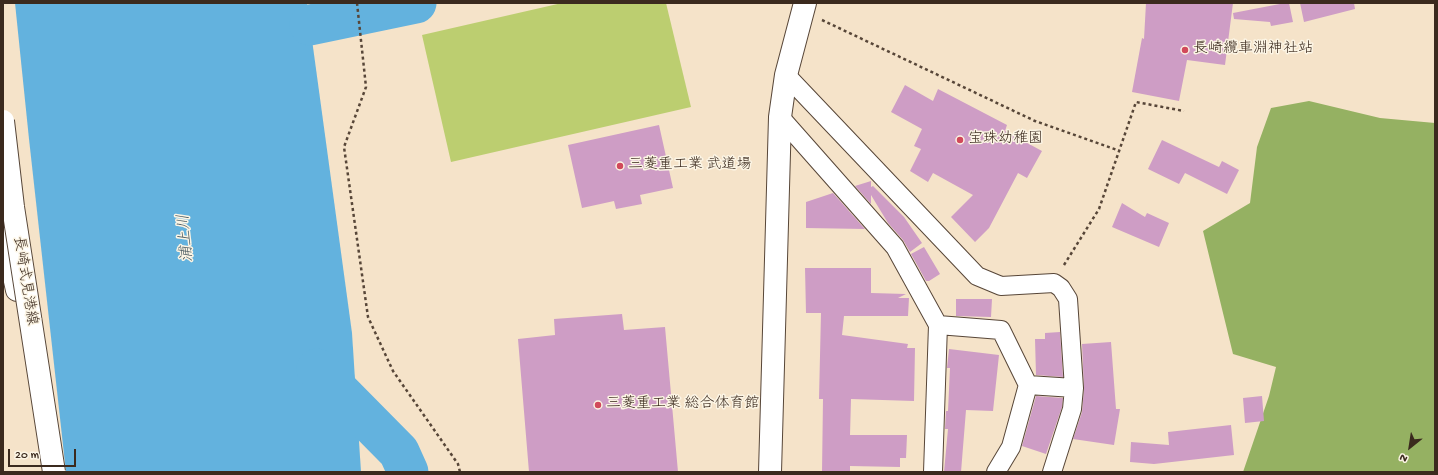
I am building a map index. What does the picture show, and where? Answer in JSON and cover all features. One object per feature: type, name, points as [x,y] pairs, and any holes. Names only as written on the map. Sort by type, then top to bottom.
[{"type":"main road","points":[[770,472],[780,117],[786,76],[803,7]]},
{"type":"main road","name":"長崎式見港線","points":[[3,121],[13,207],[54,472]]},
{"type":"main road","name":"長崎式見港線","points":[[3,227],[60,472]]},
{"type":"street","points":[[786,76],[977,276],[1001,286],[1054,283],[1061,288],[1068,299],[1074,388],[1072,409],[1052,472]]},
{"type":"street","points":[[780,117],[895,246],[938,325],[933,472]]},
{"type":"street","points":[[938,325],[1001,330],[1028,385],[1011,447],[996,472]]},
{"type":"street","points":[[1028,385],[1074,388]]},
{"type":"path","points":[[357,3],[366,87],[344,147],[368,317],[393,371],[458,464],[460,472]]},
{"type":"path","points":[[803,7],[1035,121],[1120,151]]},
{"type":"path","points":[[1054,283],[1099,209],[1136,102],[1184,111]]},
{"type":"green space","points":[[562,3],[666,3],[691,107],[451,162],[422,35]]},
{"type":"green space","points":[[1309,101],[1380,118],[1435,123],[1435,472],[1243,472],[1269,396],[1276,367],[1233,354],[1203,231],[1250,203],[1257,147],[1271,108]]},
{"type":"water","name":"浦上川","points":[[15,3],[307,3],[352,333],[361,472],[66,472]]},
{"type":"building","points":[[1146,3],[1233,3],[1225,65],[1187,60],[1179,101],[1132,92],[1142,38],[1144,39]]},
{"type":"building","points":[[1289,3],[1293,22],[1271,26],[1270,22],[1234,19],[1233,13]]},
{"type":"building","points":[[1300,3],[1354,3],[1355,9],[1304,22]]},
{"type":"building","points":[[905,85],[933,101],[938,89],[1007,125],[1005,131],[1042,151],[1027,178],[1018,173],[989,228],[975,242],[951,217],[973,195],[933,173],[928,182],[910,171],[921,149],[914,146],[922,129],[891,112]]},
{"type":"building","name":"三菱重工業 武道場","points":[[659,125],[673,188],[640,195],[642,204],[616,209],[614,201],[582,208],[568,145]]},
{"type":"building","points":[[1162,140],[1219,167],[1222,161],[1239,170],[1227,194],[1185,173],[1179,184],[1148,169]]},
{"type":"building","points":[[871,181],[871,187],[873,186],[904,217],[922,243],[910,252],[903,240],[888,223],[871,195],[871,204],[855,186]]},
{"type":"building","points":[[833,193],[865,229],[806,228],[806,202]]},
{"type":"building","points":[[1122,203],[1145,217],[1147,213],[1169,223],[1159,247],[1112,227]]},
{"type":"building","points":[[924,247],[940,274],[929,281],[926,281],[911,254]]},
{"type":"building","points":[[805,268],[871,268],[871,293],[906,294],[898,298],[909,298],[908,316],[844,316],[842,335],[908,344],[907,348],[915,348],[914,401],[851,399],[850,435],[907,435],[906,458],[900,458],[900,467],[850,466],[850,472],[822,472],[823,399],[819,399],[821,313],[806,313]]},
{"type":"building","points":[[956,299],[992,299],[991,317],[956,316]]},
{"type":"building","name":"三菱重工業 総合体育館","points":[[622,314],[624,330],[665,327],[678,472],[529,472],[518,339],[555,335],[554,319]]},
{"type":"building","points":[[1060,332],[1063,377],[1036,375],[1035,339],[1045,339],[1045,333]]},
{"type":"building","points":[[1111,342],[1116,409],[1120,409],[1114,445],[1073,439],[1082,412],[1084,389],[1082,344]]},
{"type":"building","points":[[949,349],[999,355],[993,411],[966,410],[961,472],[944,472],[948,429],[945,429],[946,411],[948,411],[950,368],[947,368]]},
{"type":"building","points":[[1036,396],[1063,398],[1062,407],[1046,454],[1022,446]]},
{"type":"building","points":[[1262,396],[1264,421],[1245,423],[1243,398]]},
{"type":"building","points":[[1231,425],[1234,455],[1154,464],[1130,462],[1131,442],[1169,445],[1168,432]]},
{"type":"waterway","points":[[310,25],[416,3]]},
{"type":"waterway","points":[[317,369],[399,452],[408,472]]},
{"type":"place","name":"長崎纜車淵神社站","points":[[1185,50]]},
{"type":"place","name":"宝珠幼稚園","points":[[960,140]]},
{"type":"place","name":"三菱重工業 武道場","points":[[620,166]]},
{"type":"place","name":"三菱重工業 総合体育館","points":[[598,405]]}]
